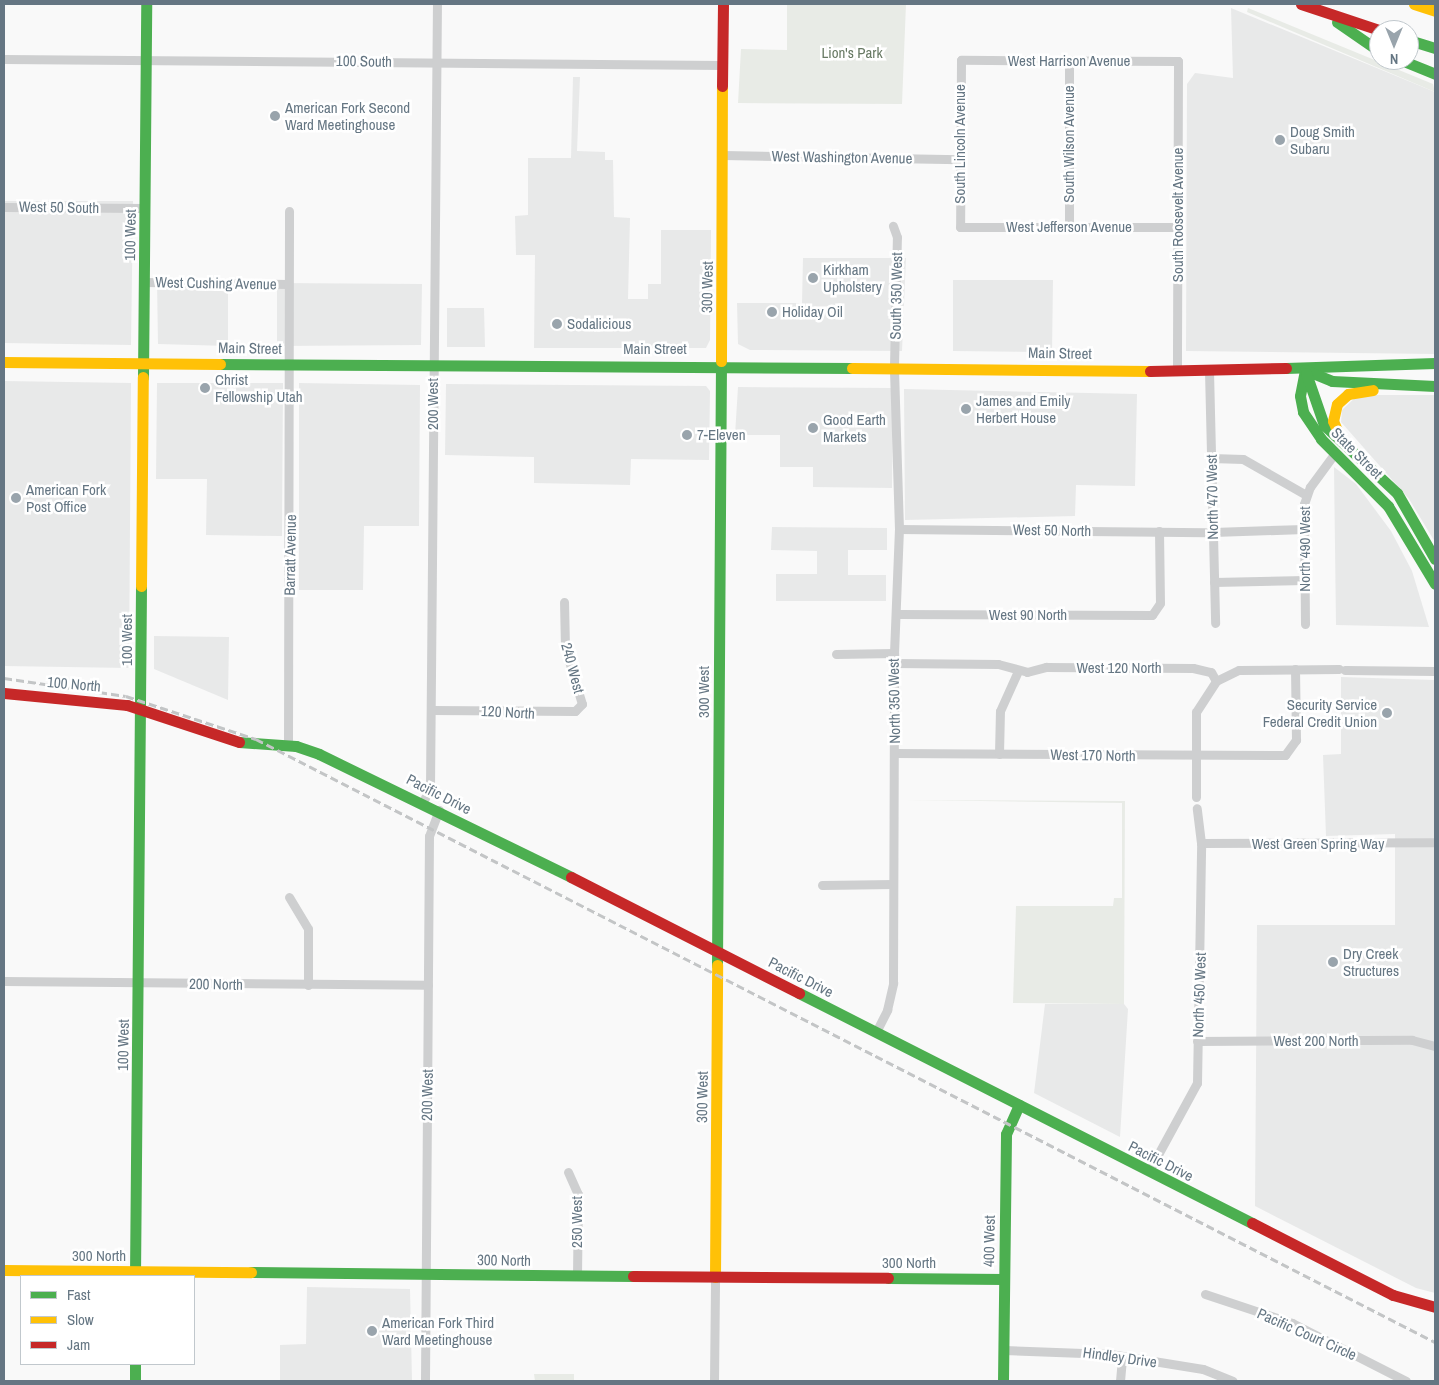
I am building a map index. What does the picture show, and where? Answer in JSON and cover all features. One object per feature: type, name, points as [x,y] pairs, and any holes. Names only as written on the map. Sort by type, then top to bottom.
[{"type":"main road","name":"100 West","points":[[135,1274],[146,4]]},
{"type":"main road","name":"300 West","points":[[715,1277],[723,4]]},
{"type":"main road","points":[[1302,4],[1369,27]]},
{"type":"main road","points":[[1414,4],[1435,11]]},
{"type":"main road","points":[[1328,14],[1369,44]]},
{"type":"main road","points":[[1419,43],[1435,48]]},
{"type":"main road","points":[[1419,67],[1435,74]]},
{"type":"main road","name":"Main Street","points":[[4,362],[894,366],[1209,371],[1305,370],[1331,364],[1435,363]]},
{"type":"main road","name":"Main Street","points":[[1305,370],[1332,381],[1435,386]]},
{"type":"main road","name":"State Street","points":[[1305,370],[1324,425],[1347,446]]},
{"type":"main road","name":"State Street","points":[[1305,370],[1300,396],[1303,412],[1335,453],[1388,506],[1435,584]]},
{"type":"main road","name":"State Street","points":[[1347,446],[1332,421],[1342,399],[1356,391],[1415,385]]},
{"type":"main road","points":[[1347,446],[1397,493],[1435,559]]},
{"type":"main road","name":"100 North","points":[[4,693],[141,708]]},
{"type":"main road","name":"Pacific Drive","points":[[141,708],[242,743],[288,745],[319,754],[423,802],[1393,1295],[1435,1307]]},
{"type":"main road","name":"400 West","points":[[1003,1381],[1006,1134],[1019,1105]]},
{"type":"main road","name":"300 North","points":[[4,1270],[135,1274],[426,1274],[1004,1279]]},
{"type":"main road","points":[[135,1365],[135,1381]]},
{"type":"street","name":"200 West","points":[[423,802],[430,787],[437,4]]},
{"type":"street","name":"100 South","points":[[4,60],[723,65]]},
{"type":"street","name":"West Harrison Avenue","points":[[961,60],[1178,61]]},
{"type":"street","name":"South Lincoln Avenue","points":[[960,227],[961,60]]},
{"type":"street","name":"South Wilson Avenue","points":[[1069,60],[1069,227]]},
{"type":"street","name":"South Roosevelt Avenue","points":[[1177,370],[1178,61]]},
{"type":"street","name":"West Washington Avenue","points":[[723,155],[960,160]]},
{"type":"street","name":"West 50 South","points":[[4,206],[145,208]]},
{"type":"street","name":"Barratt Avenue","points":[[288,745],[289,211]]},
{"type":"street","name":"South 350 West","points":[[893,226],[897,237],[894,366]]},
{"type":"street","name":"West Jefferson Avenue","points":[[960,227],[1178,227]]},
{"type":"street","name":"West Cushing Avenue","points":[[144,282],[288,284]]},
{"type":"street","name":"North 350 West","points":[[876,1032],[892,990],[895,753],[894,653],[898,614],[899,529],[894,366]]},
{"type":"street","name":"North 470 West","points":[[1209,371],[1211,458],[1209,532],[1214,582],[1215,623]]},
{"type":"street","name":"North 490 West","points":[[1305,624],[1304,530],[1306,495],[1335,453]]},
{"type":"street","points":[[1211,458],[1243,459],[1306,495]]},
{"type":"street","name":"West 50 North","points":[[899,529],[1209,532],[1304,530]]},
{"type":"street","name":"West 90 North","points":[[898,614],[1148,616],[1157,612],[1159,531]]},
{"type":"street","points":[[1214,582],[1305,580]]},
{"type":"street","name":"240 West","points":[[564,602],[566,648],[582,704]]},
{"type":"street","points":[[836,654],[894,653]]},
{"type":"street","name":"West 120 North","points":[[894,663],[998,664],[1018,671],[1194,668],[1211,672],[1216,681]]},
{"type":"street","name":"West 170 North","points":[[895,753],[1273,757],[1291,752],[1296,740],[1295,669]]},
{"type":"street","points":[[1196,797],[1194,756],[1196,712],[1216,681],[1239,670],[1342,669],[1435,671]]},
{"type":"street","points":[[999,754],[1000,711],[1018,671]]},
{"type":"street","name":"120 North","points":[[431,710],[565,714],[582,704]]},
{"type":"street","name":"North 450 West","points":[[1148,1171],[1197,1083],[1201,843],[1197,808]]},
{"type":"street","name":"200 West","points":[[424,1381],[429,836],[439,810]]},
{"type":"street","name":"West Green Spring Way","points":[[1201,843],[1435,842]]},
{"type":"street","points":[[822,885],[893,884]]},
{"type":"street","points":[[289,898],[308,928],[308,985]]},
{"type":"street","name":"200 North","points":[[4,981],[428,985]]},
{"type":"street","name":"West 200 North","points":[[1197,1041],[1412,1040],[1435,1046]]},
{"type":"street","name":"250 West","points":[[568,1172],[578,1194],[577,1275]]},
{"type":"street","name":"300 West","points":[[714,1381],[715,1277]]},
{"type":"street","name":"Pacific Court Circle","points":[[1205,1294],[1292,1323],[1406,1381]]},
{"type":"street","name":"Hindley Drive","points":[[1004,1350],[1076,1351],[1122,1357],[1203,1368],[1233,1381]]},
{"type":"street","points":[[1120,1381],[1122,1357]]},
{"type":"shaded area","points":[[1231,8],[1369,65],[1369,70],[1382,70],[1435,92],[1435,354],[1186,351],[1187,84],[1195,73],[1233,78]]},
{"type":"shaded area","points":[[573,77],[580,77],[577,151],[605,152],[605,160],[613,160],[614,217],[630,218],[628,299],[648,299],[648,284],[661,284],[661,230],[711,230],[710,340],[706,348],[534,348],[535,255],[516,255],[515,216],[528,215],[528,158],[571,158]]},
{"type":"shaded area","points":[[4,201],[133,201],[131,345],[4,343]]},
{"type":"shaded area","points":[[803,258],[906,258],[902,351],[750,350],[738,344],[737,303],[802,303]]},
{"type":"shaded area","points":[[953,280],[1053,280],[1052,352],[953,351]]},
{"type":"shaded area","points":[[157,281],[228,282],[228,346],[158,344]]},
{"type":"shaded area","points":[[277,283],[422,284],[421,345],[277,346]]},
{"type":"shaded area","points":[[447,308],[484,308],[485,347],[447,347]]},
{"type":"shaded area","points":[[4,381],[131,383],[129,668],[4,666]]},
{"type":"shaded area","points":[[157,383],[283,383],[282,536],[206,535],[207,479],[156,479]]},
{"type":"shaded area","points":[[299,383],[420,385],[419,526],[364,526],[363,590],[299,590]]},
{"type":"shaded area","points":[[446,384],[706,386],[710,391],[709,460],[631,459],[630,485],[534,483],[534,457],[445,455]]},
{"type":"shaded area","points":[[738,387],[893,388],[892,488],[813,487],[813,467],[780,467],[780,435],[735,435]]},
{"type":"shaded area","points":[[904,389],[1137,394],[1135,486],[1076,485],[1075,516],[905,520]]},
{"type":"shaded area","points":[[1358,395],[1435,395],[1435,542],[1409,499],[1341,422],[1342,410]]},
{"type":"shaded area","points":[[1334,467],[1356,484],[1391,531],[1412,571],[1429,627],[1336,625]]},
{"type":"shaded area","points":[[772,527],[887,528],[887,550],[848,550],[848,575],[886,575],[886,601],[776,601],[776,574],[817,574],[817,551],[771,550]]},
{"type":"shaded area","points":[[154,636],[229,637],[228,700],[154,669]]},
{"type":"shaded area","points":[[1341,677],[1435,680],[1435,1293],[1416,1288],[1255,1206],[1257,925],[1395,925],[1395,834],[1326,836],[1323,755],[1341,754]]},
{"type":"shaded area","points":[[1045,1004],[1124,1004],[1128,1009],[1120,1137],[1034,1093]]},
{"type":"shaded area","points":[[307,1287],[410,1289],[412,1381],[280,1381],[280,1345],[306,1344]]},
{"type":"green space","name":"Lion's Park","points":[[787,4],[906,4],[902,104],[738,103],[741,49],[787,50]]},
{"type":"green space","points":[[1248,8],[1369,58],[1369,64],[1247,12]]},
{"type":"green space","points":[[1383,70],[1399,70],[1433,84],[1435,92]]},
{"type":"green space","points":[[905,800],[1125,801],[1124,1004],[1013,1003],[1016,906],[1113,906],[1114,898],[1122,898],[1122,803]]},
{"type":"green space","points":[[534,1374],[574,1374],[574,1381],[535,1381]]},
{"type":"railway","points":[[4,678],[126,696],[256,739],[1435,1342]]},
{"type":"traffic: fast","points":[[143,377],[146,4]]},
{"type":"traffic: fast","points":[[1337,22],[1369,44]]},
{"type":"traffic: fast","points":[[1419,43],[1435,48]]},
{"type":"traffic: fast","points":[[1419,67],[1435,74]]},
{"type":"traffic: fast","points":[[717,965],[721,361]]},
{"type":"traffic: fast","points":[[1286,368],[1435,363]]},
{"type":"traffic: fast","points":[[220,364],[852,368]]},
{"type":"traffic: fast","points":[[1305,370],[1300,396],[1303,412],[1321,439],[1388,506],[1435,584]]},
{"type":"traffic: fast","points":[[1305,370],[1332,381],[1435,386]]},
{"type":"traffic: fast","points":[[1306,373],[1324,425],[1397,493],[1435,559]]},
{"type":"traffic: fast","points":[[135,1275],[141,586]]},
{"type":"traffic: fast","points":[[239,742],[296,746],[319,754],[571,877]]},
{"type":"traffic: fast","points":[[799,993],[1252,1223]]},
{"type":"traffic: fast","points":[[1003,1381],[1006,1134],[1019,1105]]},
{"type":"traffic: fast","points":[[251,1272],[633,1276]]},
{"type":"traffic: fast","points":[[888,1278],[1004,1279]]},
{"type":"traffic: fast","points":[[135,1365],[135,1381]]},
{"type":"traffic: slow","points":[[1414,4],[1435,11]]},
{"type":"traffic: slow","points":[[721,361],[722,86]]},
{"type":"traffic: slow","points":[[4,362],[220,364]]},
{"type":"traffic: slow","points":[[852,368],[1150,371]]},
{"type":"traffic: slow","points":[[141,586],[143,377]]},
{"type":"traffic: slow","points":[[1339,435],[1333,421],[1337,404],[1348,394],[1373,390]]},
{"type":"traffic: slow","points":[[715,1277],[717,965]]},
{"type":"traffic: slow","points":[[4,1270],[251,1272]]},
{"type":"traffic: jam","points":[[722,86],[723,4]]},
{"type":"traffic: jam","points":[[1301,4],[1369,27]]},
{"type":"traffic: jam","points":[[1150,371],[1286,368]]},
{"type":"traffic: jam","points":[[4,693],[127,705],[239,742]]},
{"type":"traffic: jam","points":[[571,877],[799,993]]},
{"type":"traffic: jam","points":[[1252,1223],[1393,1295],[1435,1307]]},
{"type":"traffic: jam","points":[[633,1276],[888,1278]]},
{"type":"place","name":"American Fork Second Ward Meetinghouse","points":[[275,116]]},
{"type":"place","name":"Doug Smith Subaru","points":[[1280,140]]},
{"type":"place","name":"Kirkham Upholstery","points":[[813,278]]},
{"type":"place","name":"Holiday Oil","points":[[772,312]]},
{"type":"place","name":"Sodalicious","points":[[557,324]]},
{"type":"place","name":"Christ Fellowship Utah","points":[[205,388]]},
{"type":"place","name":"James and Emily Herbert House","points":[[966,409]]},
{"type":"place","name":"Good Earth Markets","points":[[813,428]]},
{"type":"place","name":"7-Eleven","points":[[687,435]]},
{"type":"place","name":"American Fork Post Office","points":[[16,498]]},
{"type":"place","name":"Security Service Federal Credit Union","points":[[1387,713]]},
{"type":"place","name":"Dry Creek Structures","points":[[1333,962]]},
{"type":"place","name":"American Fork Third Ward Meetinghouse","points":[[372,1331]]}]
